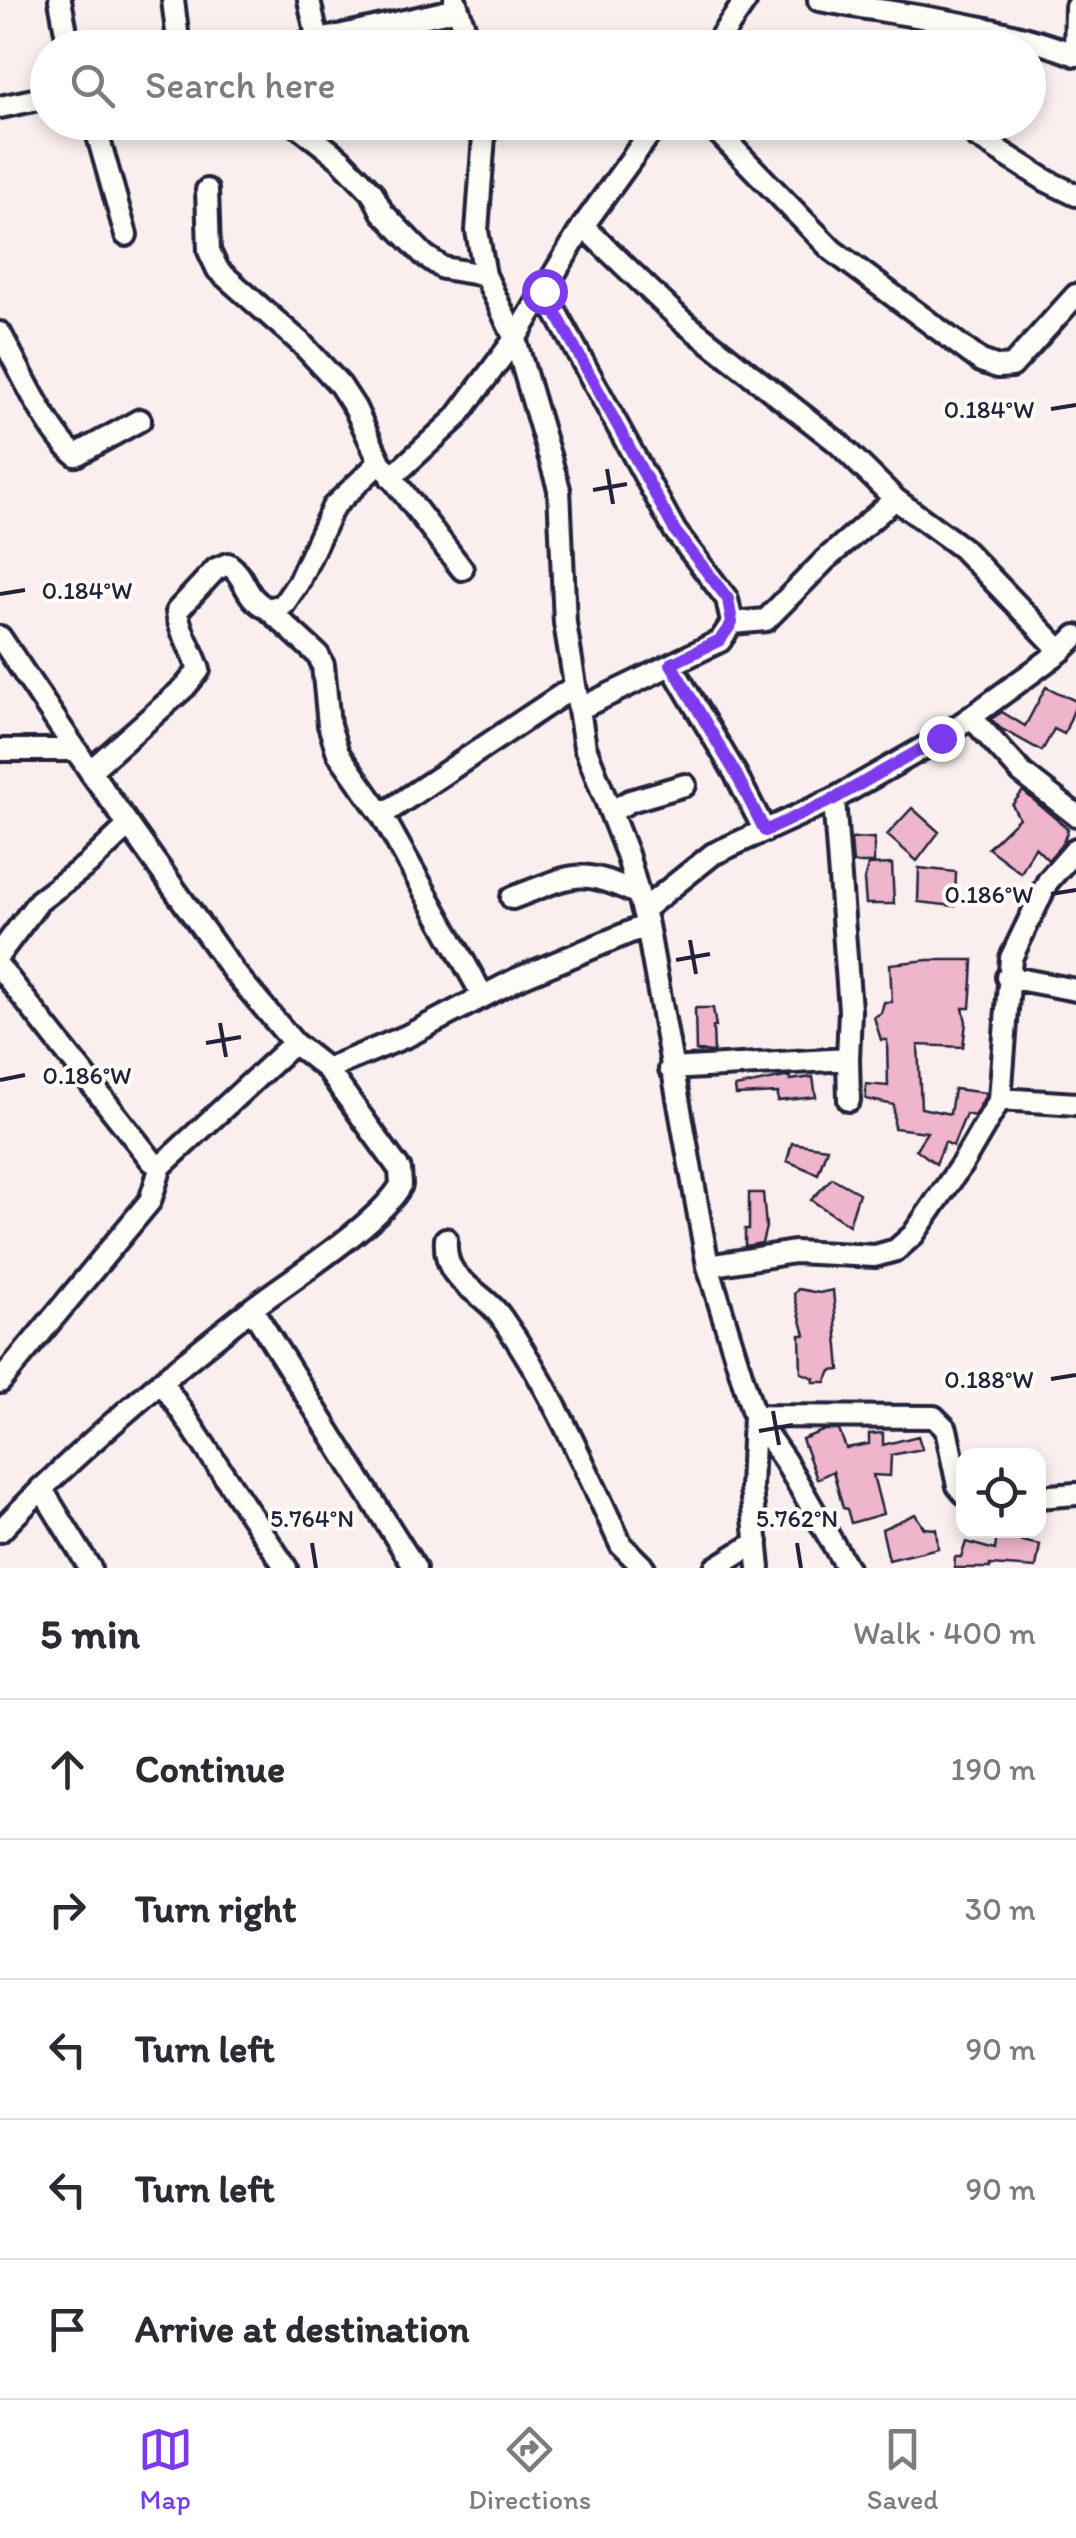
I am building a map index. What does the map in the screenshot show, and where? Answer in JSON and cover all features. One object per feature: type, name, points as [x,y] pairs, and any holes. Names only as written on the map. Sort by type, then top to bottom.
[{"type":"street","points":[[60,0],[66,30]]},
{"type":"street","points":[[173,0],[177,30]]},
{"type":"street","points":[[309,0],[316,30]]},
{"type":"street","points":[[725,30],[746,0]]},
{"type":"street","points":[[819,0],[946,18],[993,30]]},
{"type":"street","points":[[359,30],[457,4],[465,30]]},
{"type":"street","points":[[1046,45],[1076,55],[1076,7]]},
{"type":"street","points":[[0,107],[30,101]]},
{"type":"street","points":[[99,140],[126,234]]},
{"type":"street","points":[[316,140],[372,192],[382,212],[424,255],[443,268],[485,275]]},
{"type":"street","points":[[485,140],[477,231],[485,275],[515,339],[559,488],[565,624],[585,747],[612,812],[643,910],[708,1266],[754,1416],[847,1568]]},
{"type":"street","points":[[268,610],[283,606],[298,583],[333,507],[456,418],[515,339],[583,226],[645,140]]},
{"type":"street","points":[[725,140],[832,250],[982,360],[998,367],[1012,366],[1076,295]]},
{"type":"street","points":[[982,140],[1076,195]]},
{"type":"street","points":[[207,190],[209,251],[218,270],[301,343],[340,384],[385,470],[462,569]]},
{"type":"street","points":[[327,1069],[408,1036],[643,910],[714,854],[834,799],[941,738],[1068,643],[962,548],[895,499],[838,443],[681,320],[583,226]]},
{"type":"street","points":[[544,291],[675,531],[728,599],[732,623],[720,640],[579,709]]},
{"type":"street","points":[[0,333],[56,432],[76,455],[140,420]]},
{"type":"street","points":[[732,623],[766,620],[895,499]]},
{"type":"street","points":[[90,771],[199,670],[178,624],[178,611],[216,569],[228,564],[236,570],[253,602],[268,610],[318,655],[323,665],[333,740],[382,815],[483,996]]},
{"type":"street","points":[[0,637],[232,971],[294,1043],[327,1069],[400,1170],[402,1185],[382,1210],[162,1382],[40,1488],[0,1531]]},
{"type":"street","points":[[671,664],[765,831]]},
{"type":"street","points":[[382,815],[576,686]]},
{"type":"street","points":[[970,717],[1022,773],[1076,816]]},
{"type":"street","points":[[0,750],[75,750]]},
{"type":"street","points":[[612,812],[630,801],[685,785]]},
{"type":"street","points":[[834,799],[850,1010],[849,1100]]},
{"type":"street","points":[[0,953],[40,901],[88,864],[129,825]]},
{"type":"street","points":[[708,1266],[794,1252],[876,1256],[896,1250],[914,1235],[1000,1099],[1007,977],[1015,947],[1048,881],[1076,849]]},
{"type":"street","points":[[512,898],[582,874],[603,877],[643,910]]},
{"type":"street","points":[[0,968],[152,1161],[161,1166]]},
{"type":"street","points":[[1007,977],[1076,990]]},
{"type":"street","points":[[0,1382],[150,1201],[161,1166],[294,1043]]},
{"type":"street","points":[[670,1069],[848,1059]]},
{"type":"street","points":[[1000,1099],[1076,1104]]},
{"type":"street","points":[[446,1239],[445,1259],[455,1276],[494,1307],[525,1350],[622,1545],[644,1568]]},
{"type":"street","points":[[252,1309],[415,1568]]},
{"type":"street","points":[[162,1382],[286,1568]]},
{"type":"street","points":[[754,1416],[934,1417],[946,1429],[956,1476]]},
{"type":"street","points":[[754,1416],[751,1488],[759,1568]]},
{"type":"street","points":[[40,1488],[90,1568]]},
{"type":"street","points":[[1046,1496],[1076,1494]]},
{"type":"street","points":[[715,1568],[756,1542]]},
{"type":"building","points":[[1046,687],[1076,701],[1076,705],[1064,734],[1054,729],[1042,751],[991,719],[1002,712],[1025,726]]},
{"type":"building","points":[[1023,791],[1068,829],[1063,843],[1048,860],[1035,847],[1021,873],[988,848],[1019,818],[1012,805]]},
{"type":"building","points":[[912,808],[939,832],[917,861],[887,835]]},
{"type":"building","points":[[874,838],[874,863],[853,863],[851,839]]},
{"type":"building","points":[[892,864],[894,904],[866,904],[864,880],[868,865]]},
{"type":"building","points":[[919,868],[956,872],[955,906],[918,902]]},
{"type":"building","points":[[973,960],[970,1008],[963,1008],[963,1047],[918,1045],[921,1108],[950,1114],[954,1089],[987,1093],[974,1116],[966,1114],[953,1146],[945,1142],[936,1164],[916,1149],[927,1132],[894,1128],[894,1105],[866,1099],[866,1084],[888,1086],[887,1040],[881,1040],[874,1017],[881,1013],[884,1002],[892,1002],[890,964]]},
{"type":"building","points":[[695,1008],[713,1008],[714,1052],[696,1051]]},
{"type":"building","points":[[790,1076],[790,1080],[813,1077],[816,1097],[778,1101],[778,1093],[736,1095],[735,1087]]},
{"type":"building","points":[[792,1143],[827,1148],[818,1174],[787,1161]]},
{"type":"building","points":[[832,1178],[859,1193],[849,1225],[811,1200]]},
{"type":"building","points":[[749,1193],[763,1193],[766,1227],[762,1243],[745,1246],[745,1229],[749,1229]]},
{"type":"building","points":[[798,1289],[819,1293],[833,1290],[840,1370],[831,1371],[826,1382],[813,1382],[814,1378],[801,1373],[800,1335],[805,1335],[794,1294]]},
{"type":"building","points":[[825,1430],[839,1430],[846,1448],[869,1444],[869,1434],[883,1433],[883,1445],[918,1436],[922,1449],[891,1455],[890,1476],[873,1475],[883,1514],[851,1523],[833,1471],[817,1479],[802,1439]]},
{"type":"building","points":[[915,1514],[924,1528],[936,1529],[938,1548],[889,1560],[882,1529]]},
{"type":"building","points":[[997,1538],[1040,1545],[1036,1568],[954,1568],[955,1557],[961,1557],[966,1542],[995,1550]]},
{"type":"route","points":[[544,291],[675,531],[728,599],[732,623],[720,640],[671,664],[765,831],[834,799],[941,738]]}]
